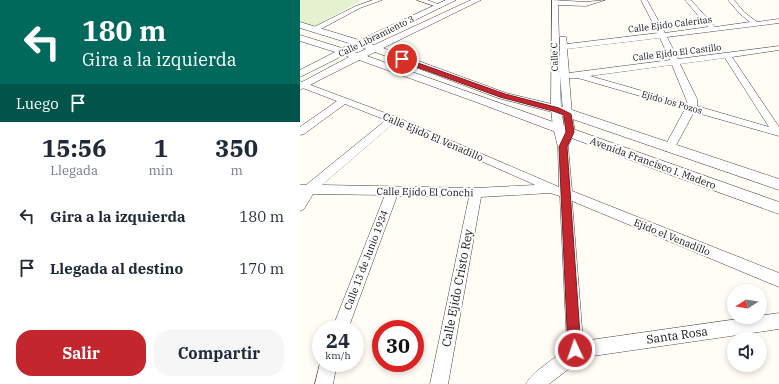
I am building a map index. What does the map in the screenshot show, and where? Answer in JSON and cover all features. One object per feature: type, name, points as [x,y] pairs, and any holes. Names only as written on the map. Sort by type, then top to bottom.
[{"type":"street","points":[[314,29],[358,7],[379,0]]},
{"type":"street","points":[[420,0],[440,6]]},
{"type":"street","name":"Calle Libramiento 3","points":[[300,74],[360,43],[452,0]]},
{"type":"street","name":"Calle Libramiento 3","points":[[301,85],[358,56],[477,0]]},
{"type":"street","points":[[558,2],[586,4],[602,0]]},
{"type":"street","points":[[644,0],[676,63],[693,104],[669,148]]},
{"type":"street","points":[[688,0],[712,29]]},
{"type":"street","points":[[731,0],[742,13],[756,24]]},
{"type":"street","name":"Calle C","points":[[558,2],[562,112]]},
{"type":"street","name":"Calle Ejido Caleritas","points":[[564,47],[779,21]]},
{"type":"street","name":"Avenida Francisco I. Madero","points":[[300,24],[360,43],[502,96],[562,112],[779,185]]},
{"type":"street","name":"Avenida Francisco I. Madero","points":[[300,38],[344,51],[558,126],[570,132],[722,189],[779,208]]},
{"type":"street","name":"Calle C","points":[[559,38],[564,47],[562,112]]},
{"type":"street","name":"Calle Ejido El Castillo","points":[[578,75],[778,50]]},
{"type":"street","points":[[728,56],[779,133]]},
{"type":"street","name":"Ejido los Pozos","points":[[564,76],[578,75],[779,133]]},
{"type":"street","name":"Calle Ejido El Venadillo","points":[[301,85],[393,119],[535,180],[550,188],[565,193]]},
{"type":"street","points":[[300,132],[343,101]]},
{"type":"street","points":[[535,384],[564,362],[575,350],[563,147],[558,126],[562,112]]},
{"type":"street","points":[[562,112],[570,132],[563,147]]},
{"type":"street","points":[[300,206],[305,189],[393,119]]},
{"type":"street","name":"Calle Ejido El Conchi","points":[[305,189],[476,193],[550,188]]},
{"type":"street","name":"Calle 13 de Junio 1934","points":[[343,320],[393,191]]},
{"type":"street","name":"Calle Ejido Cristo Rey","points":[[439,384],[476,193]]},
{"type":"street","name":"Ejido el Venadillo","points":[[565,193],[779,280]]},
{"type":"street","name":"Santa Rosa","points":[[575,350],[779,321]]},
{"type":"street","points":[[324,384],[326,372]]},
{"type":"green space","points":[[300,0],[362,0],[313,27],[300,23]]},
{"type":"route","points":[[402,59],[502,96],[567,114],[570,132],[563,147],[575,350]]}]
